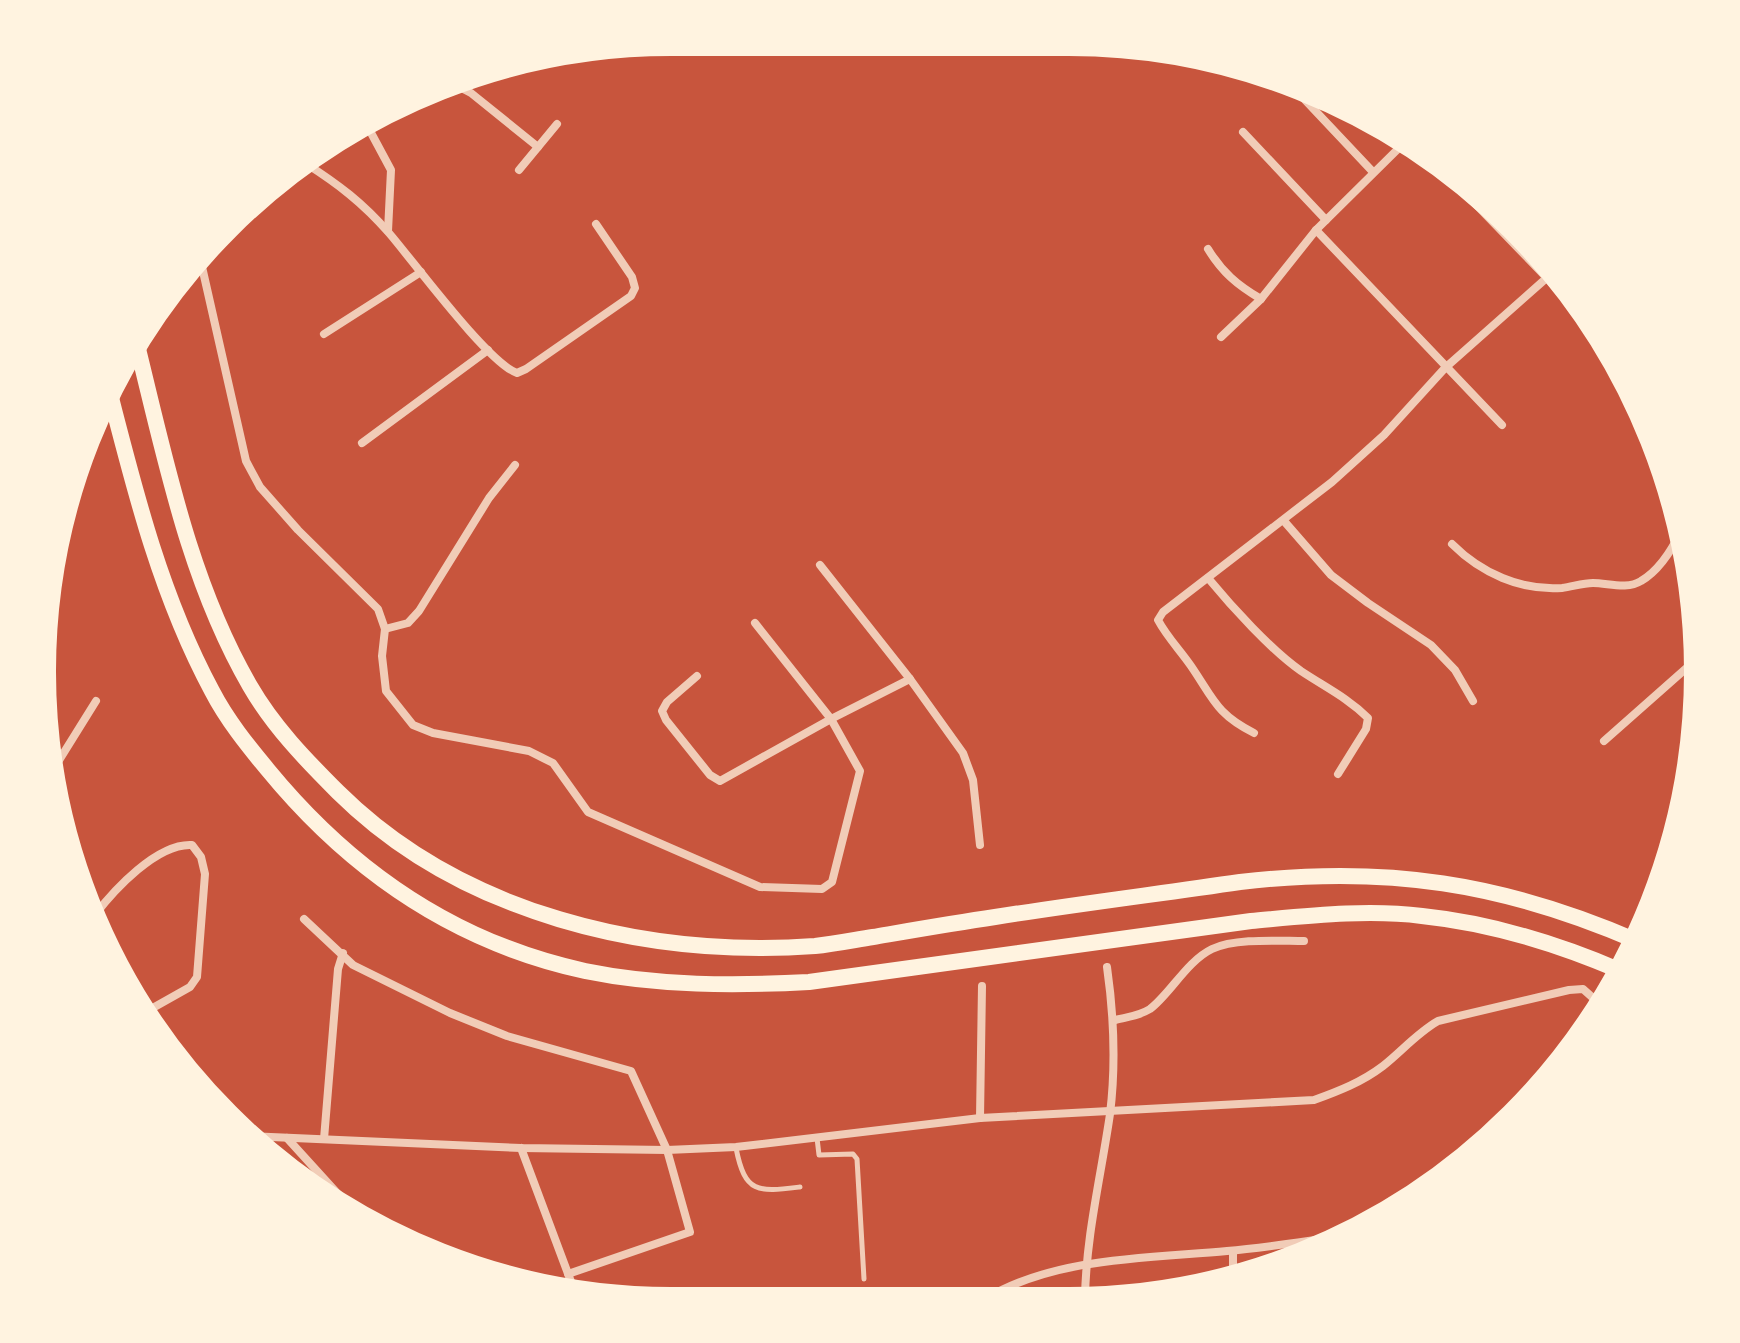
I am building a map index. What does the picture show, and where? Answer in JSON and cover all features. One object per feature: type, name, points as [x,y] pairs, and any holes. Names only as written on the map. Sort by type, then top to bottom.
[{"type":"highway","points":[[140,358],[176,501],[206,590],[249,685],[276,726],[359,813],[405,849],[512,904],[606,932],[653,941],[703,945],[816,946],[1240,882],[1301,875],[1363,876],[1428,880],[1498,892],[1552,907],[1626,937]]},
{"type":"highway","points":[[113,408],[140,513],[169,599],[214,694],[249,747],[293,801],[342,849],[392,888],[440,917],[491,941],[586,971],[647,979],[740,985],[809,982],[1251,921],[1308,916],[1421,915],[1535,940],[1610,966]]},
{"type":"street","points":[[465,90],[538,147]]},
{"type":"street","points":[[1307,102],[1373,172]]},
{"type":"street","points":[[519,170],[557,124]]},
{"type":"street","points":[[1243,132],[1326,220]]},
{"type":"street","points":[[371,133],[391,170],[388,231]]},
{"type":"street","points":[[1221,337],[1261,299],[1316,230],[1397,149]]},
{"type":"street","points":[[314,169],[346,189],[388,231],[488,350],[507,369],[517,373],[631,296],[635,288],[632,277],[596,224]]},
{"type":"street","points":[[1316,230],[1502,425]]},
{"type":"street","points":[[1208,249],[1219,267],[1238,285],[1261,299]]},
{"type":"street","points":[[203,270],[246,461],[260,487],[378,609],[385,629],[382,656],[386,691],[413,725],[433,733],[529,751],[553,763],[588,812],[760,887],[822,889],[832,882],[860,771],[831,719],[755,623]]},
{"type":"street","points":[[324,334],[421,272]]},
{"type":"street","points":[[1254,733],[1238,725],[1211,701],[1158,620],[1172,604],[1284,521],[1384,435],[1445,368],[1545,279]]},
{"type":"street","points":[[362,443],[488,350]]},
{"type":"street","points":[[385,629],[408,623],[419,611],[489,498],[515,465]]},
{"type":"street","points":[[1284,521],[1331,575],[1431,645],[1455,670],[1473,701]]},
{"type":"street","points":[[1452,544],[1469,561],[1500,578],[1534,588],[1639,583],[1673,547]]},
{"type":"street","points":[[820,565],[910,679],[963,753],[973,780],[980,845]]},
{"type":"street","points":[[1208,578],[1231,606],[1300,670],[1339,693],[1368,718],[1366,729],[1338,774]]},
{"type":"street","points":[[1604,741],[1686,669]]},
{"type":"street","points":[[697,676],[667,702],[662,711],[710,775],[720,781],[910,679]]},
{"type":"street","points":[[60,759],[96,701]]},
{"type":"street","points":[[101,907],[114,890],[157,856],[181,844],[192,845],[201,857],[205,874],[197,977],[190,987],[154,1008]]},
{"type":"street","points":[[304,919],[353,965],[450,1013],[507,1036],[631,1071],[667,1150],[690,1232],[568,1274]]},
{"type":"street","points":[[1115,1020],[1140,1014],[1152,1007],[1180,975],[1212,949],[1248,942],[1304,941]]},
{"type":"street","points":[[324,1139],[338,969],[343,953]]},
{"type":"street","points":[[1085,1289],[1085,1263],[1110,1111],[1115,1020],[1107,967]]},
{"type":"street","points":[[980,1118],[982,986]]},
{"type":"street","points":[[265,1137],[521,1148],[667,1150],[736,1147],[980,1118],[1314,1100],[1348,1088],[1382,1067],[1423,1029],[1438,1021],[1525,999],[1583,989],[1592,998]]},
{"type":"street","points":[[287,1138],[332,1187]]},
{"type":"street","points":[[521,1148],[570,1280]]},
{"type":"street","points":[[1009,1289],[1085,1263],[1233,1251],[1307,1241]]},
{"type":"street","points":[[1233,1251],[1233,1266]]},
{"type":"lane","points":[[817,1138],[819,1155],[853,1154],[857,1159],[864,1279]]},
{"type":"lane","points":[[736,1147],[741,1172],[757,1188],[767,1191],[800,1187]]}]
